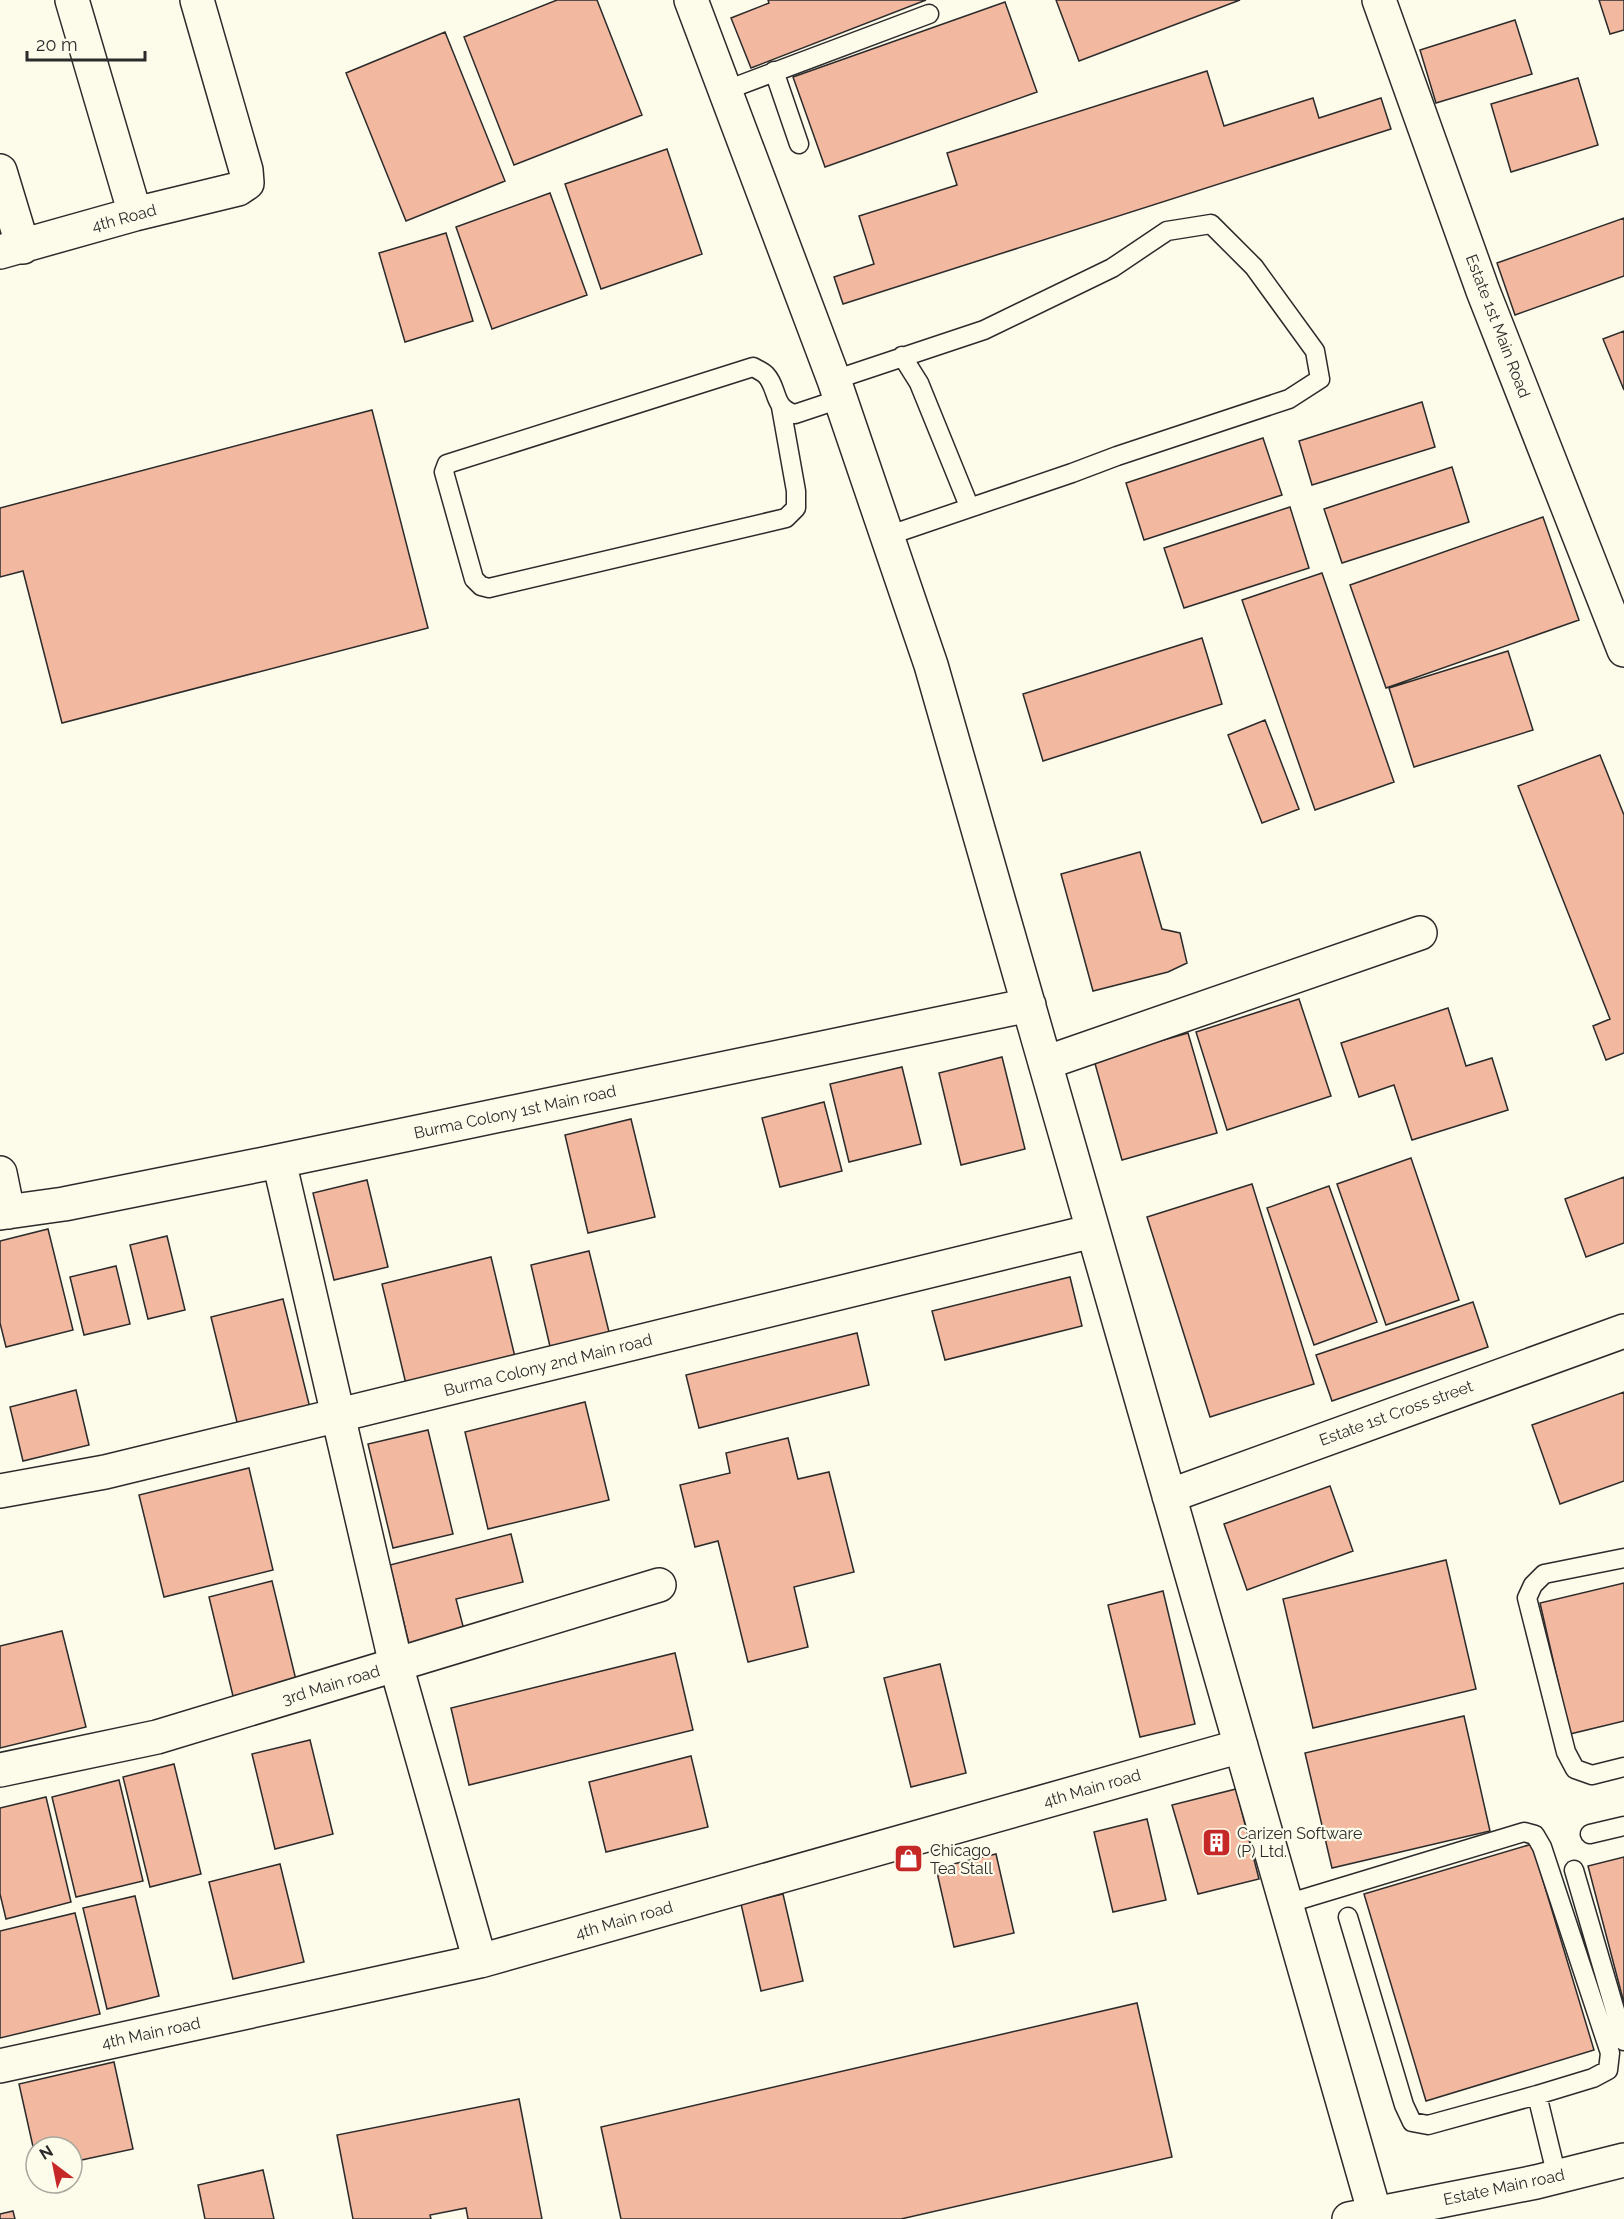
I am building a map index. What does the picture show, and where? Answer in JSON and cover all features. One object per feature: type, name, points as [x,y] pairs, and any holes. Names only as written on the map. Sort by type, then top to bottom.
[{"type":"street","points":[[72,0],[135,214]]},
{"type":"street","name":"4th Road","points":[[11,250],[135,214],[238,189],[247,183],[246,170],[197,0]]},
{"type":"street","points":[[691,0],[837,390],[931,665],[1286,1904],[1362,2216]]},
{"type":"street","name":"Estate 1st Main Road","points":[[1379,0],[1484,291],[1624,650]]},
{"type":"street","points":[[0,171],[11,250]]},
{"type":"street","points":[[1045,1063],[1420,933]]},
{"type":"street","name":"Burma Colony 1st Main road","points":[[4,1213],[64,1204],[279,1161],[1029,1005]]},
{"type":"street","points":[[279,1161],[396,1665],[480,1961]]},
{"type":"street","points":[[0,1173],[4,1213]]},
{"type":"street","name":"Burma Colony 2nd Main road","points":[[0,1491],[105,1472],[1093,1231]]},
{"type":"street","name":"Estate 1st Cross street","points":[[1169,1496],[1624,1331]]},
{"type":"street","name":"3rd Main road","points":[[0,1770],[158,1737],[659,1586]]},
{"type":"street","name":"4th Main road","points":[[0,2066],[480,1961],[1241,1746]]},
{"type":"street","name":"Estate Main road","points":[[1362,2216],[1557,2177],[1624,2160]]},
{"type":"lane","points":[[724,91],[929,14]]},
{"type":"lane","points":[[774,71],[799,144]]},
{"type":"lane","points":[[781,407],[796,491],[796,508],[786,518],[489,588],[481,586],[474,579],[444,472],[447,464],[753,367],[766,375],[781,407],[795,414],[902,356],[984,330],[1112,268],[1167,231],[1211,224],[1254,267],[1315,351],[1320,379],[1288,399],[969,506],[887,536]]},
{"type":"lane","points":[[902,356],[919,383],[969,506]]},
{"type":"lane","points":[[1624,1558],[1544,1574],[1533,1585],[1527,1598],[1566,1752],[1575,1769],[1592,1775],[1624,1767]]},
{"type":"lane","points":[[1590,1834],[1624,1826]]},
{"type":"lane","points":[[1286,1904],[1524,1832],[1535,1835],[1542,1847],[1610,2053],[1608,2070],[1593,2078],[1537,2096],[1428,2125],[1412,2122],[1404,2105],[1348,1917]]},
{"type":"lane","points":[[1574,1870],[1624,2041]]},
{"type":"lane","points":[[1537,2096],[1557,2177]]},
{"type":"building","points":[[557,0],[597,0],[642,115],[514,165],[464,37]]},
{"type":"building","points":[[768,0],[926,0],[751,68],[731,18],[769,3]]},
{"type":"building","points":[[1056,0],[1240,0],[1079,61]]},
{"type":"building","points":[[1599,0],[1624,0],[1624,30],[1610,34]]},
{"type":"building","points":[[1005,2],[1037,92],[825,167],[793,77]]},
{"type":"building","points":[[1515,20],[1532,74],[1436,103],[1420,50]]},
{"type":"building","points":[[445,32],[505,181],[406,221],[346,73]]},
{"type":"building","points":[[1207,71],[1224,126],[1313,98],[1319,118],[1381,98],[1391,129],[843,304],[834,277],[874,264],[859,216],[957,185],[947,153]]},
{"type":"building","points":[[1578,78],[1598,145],[1511,172],[1491,104]]},
{"type":"building","points":[[667,149],[702,254],[601,289],[565,184]]},
{"type":"building","points":[[550,193],[587,295],[492,329],[456,227]]},
{"type":"building","points":[[1624,218],[1624,276],[1515,315],[1497,263]]},
{"type":"building","points":[[446,233],[473,321],[405,342],[379,253]]},
{"type":"building","points":[[1624,331],[1624,390],[1603,339]]},
{"type":"building","points":[[1422,402],[1435,447],[1312,485],[1299,441]]},
{"type":"building","points":[[372,410],[428,628],[62,723],[23,571],[0,577],[0,508]]},
{"type":"building","points":[[1263,438],[1282,495],[1144,540],[1126,483]]},
{"type":"building","points":[[1452,467],[1469,522],[1342,563],[1324,509]]},
{"type":"building","points":[[1290,507],[1309,568],[1184,608],[1164,548]]},
{"type":"building","points":[[1543,517],[1579,620],[1386,688],[1350,585]]},
{"type":"building","points":[[1322,573],[1394,782],[1315,810],[1242,600]]},
{"type":"building","points":[[1202,638],[1222,704],[1043,761],[1023,694]]},
{"type":"building","points":[[1508,651],[1533,730],[1414,767],[1389,688]]},
{"type":"building","points":[[1265,720],[1299,809],[1262,823],[1228,735]]},
{"type":"building","points":[[1600,755],[1624,815],[1624,1053],[1606,1060],[1593,1026],[1610,1019],[1518,786]]},
{"type":"building","points":[[1140,852],[1162,929],[1180,933],[1187,963],[1168,972],[1093,991],[1061,874]]},
{"type":"building","points":[[1299,999],[1331,1096],[1227,1130],[1196,1032]]},
{"type":"building","points":[[1448,1008],[1466,1066],[1492,1058],[1508,1110],[1412,1140],[1394,1085],[1359,1097],[1341,1043]]},
{"type":"building","points":[[1188,1033],[1217,1133],[1122,1160],[1094,1060]]},
{"type":"building","points":[[1002,1057],[1025,1149],[961,1165],[939,1073]]},
{"type":"building","points":[[902,1067],[921,1144],[849,1162],[830,1084]]},
{"type":"building","points":[[824,1102],[842,1171],[780,1187],[762,1118]]},
{"type":"building","points":[[631,1119],[655,1217],[588,1233],[565,1135]]},
{"type":"building","points":[[1411,1158],[1459,1300],[1386,1325],[1337,1184]]},
{"type":"building","points":[[1624,1177],[1624,1243],[1586,1257],[1565,1199]]},
{"type":"building","points":[[367,1180],[388,1267],[334,1280],[313,1193]]},
{"type":"building","points":[[1252,1184],[1314,1384],[1210,1417],[1147,1217]]},
{"type":"building","points":[[1329,1186],[1377,1322],[1314,1345],[1267,1208]]},
{"type":"building","points":[[48,1229],[73,1330],[6,1347],[0,1323],[0,1241]]},
{"type":"building","points":[[167,1236],[185,1310],[148,1319],[130,1245]]},
{"type":"building","points":[[589,1251],[611,1340],[552,1355],[531,1265]]},
{"type":"building","points":[[491,1257],[515,1357],[406,1384],[382,1284]]},
{"type":"building","points":[[116,1266],[130,1324],[84,1335],[70,1277]]},
{"type":"building","points":[[1070,1277],[1082,1326],[945,1360],[932,1311]]},
{"type":"building","points":[[283,1299],[310,1408],[238,1426],[211,1317]]},
{"type":"building","points":[[1473,1302],[1488,1347],[1332,1401],[1316,1355]]},
{"type":"building","points":[[857,1333],[869,1385],[699,1428],[686,1375]]},
{"type":"building","points":[[76,1390],[89,1445],[23,1461],[10,1407]]},
{"type":"building","points":[[1624,1392],[1624,1481],[1560,1504],[1532,1425]]},
{"type":"building","points":[[585,1402],[609,1500],[488,1529],[465,1432]]},
{"type":"building","points":[[428,1430],[453,1534],[393,1548],[368,1444]]},
{"type":"building","points":[[788,1438],[798,1479],[829,1472],[854,1572],[794,1587],[808,1647],[748,1662],[718,1541],[695,1547],[680,1485],[730,1473],[726,1453]]},
{"type":"building","points":[[249,1468],[273,1570],[164,1597],[139,1495]]},
{"type":"building","points":[[1330,1486],[1353,1551],[1247,1590],[1224,1524]]},
{"type":"building","points":[[511,1534],[523,1582],[456,1599],[464,1630],[409,1644],[390,1565]]},
{"type":"building","points":[[1446,1560],[1476,1689],[1313,1728],[1283,1599]]},
{"type":"building","points":[[272,1581],[296,1680],[233,1696],[209,1597]]},
{"type":"building","points":[[1624,1583],[1624,1721],[1570,1734],[1540,1603]]},
{"type":"building","points":[[1163,1591],[1195,1724],[1140,1737],[1108,1605]]},
{"type":"building","points":[[62,1631],[86,1727],[0,1748],[0,1646]]},
{"type":"building","points":[[675,1653],[693,1730],[469,1785],[451,1708]]},
{"type":"building","points":[[940,1664],[966,1773],[911,1787],[884,1678]]},
{"type":"building","points":[[1464,1716],[1490,1831],[1332,1868],[1305,1753]]},
{"type":"building","points":[[310,1740],[333,1834],[275,1849],[252,1754]]},
{"type":"building","points":[[691,1756],[708,1827],[606,1852],[589,1782]]},
{"type":"building","points":[[174,1764],[201,1874],[150,1887],[123,1777]]},
{"type":"building","points":[[119,1780],[143,1881],[76,1897],[52,1797]]},
{"type":"building","name":"Carizen Software (P) Ltd.","points":[[1236,1789],[1259,1879],[1198,1894],[1172,1805]]},
{"type":"building","points":[[46,1797],[71,1902],[6,1919],[0,1894],[0,1808]]},
{"type":"building","points":[[1147,1819],[1166,1900],[1113,1912],[1094,1832]]},
{"type":"building","points":[[1532,1844],[1594,2050],[1426,2101],[1364,1894]]},
{"type":"building","points":[[996,1854],[1014,1933],[954,1947],[936,1868]]},
{"type":"building","points":[[1624,1857],[1624,2003],[1588,1866]]},
{"type":"building","points":[[280,1864],[304,1962],[233,1979],[209,1882]]},
{"type":"building","points":[[783,1894],[803,1981],[761,1991],[741,1904]]},
{"type":"building","points":[[135,1896],[159,1996],[107,2009],[83,1908]]},
{"type":"building","points":[[75,1913],[100,2014],[0,2038],[0,1931]]},
{"type":"building","points":[[1137,2003],[1172,2157],[901,2219],[621,2219],[601,2127]]},
{"type":"building","points":[[114,2062],[133,2149],[84,2159],[84,2135],[30,2135],[19,2084]]},
{"type":"building","points":[[519,2099],[542,2219],[468,2219],[466,2208],[430,2215],[431,2219],[353,2219],[337,2135]]},
{"type":"building","points":[[263,2170],[274,2219],[205,2219],[198,2185]]},
{"type":"building","points":[[13,2211],[15,2219],[0,2219],[0,2214]]},
{"type":"place","name":"Carizen Software (P) Ltd.","points":[[1216,1842]]},
{"type":"place","name":"Chicago Tea Stall","points":[[909,1859]]}]
